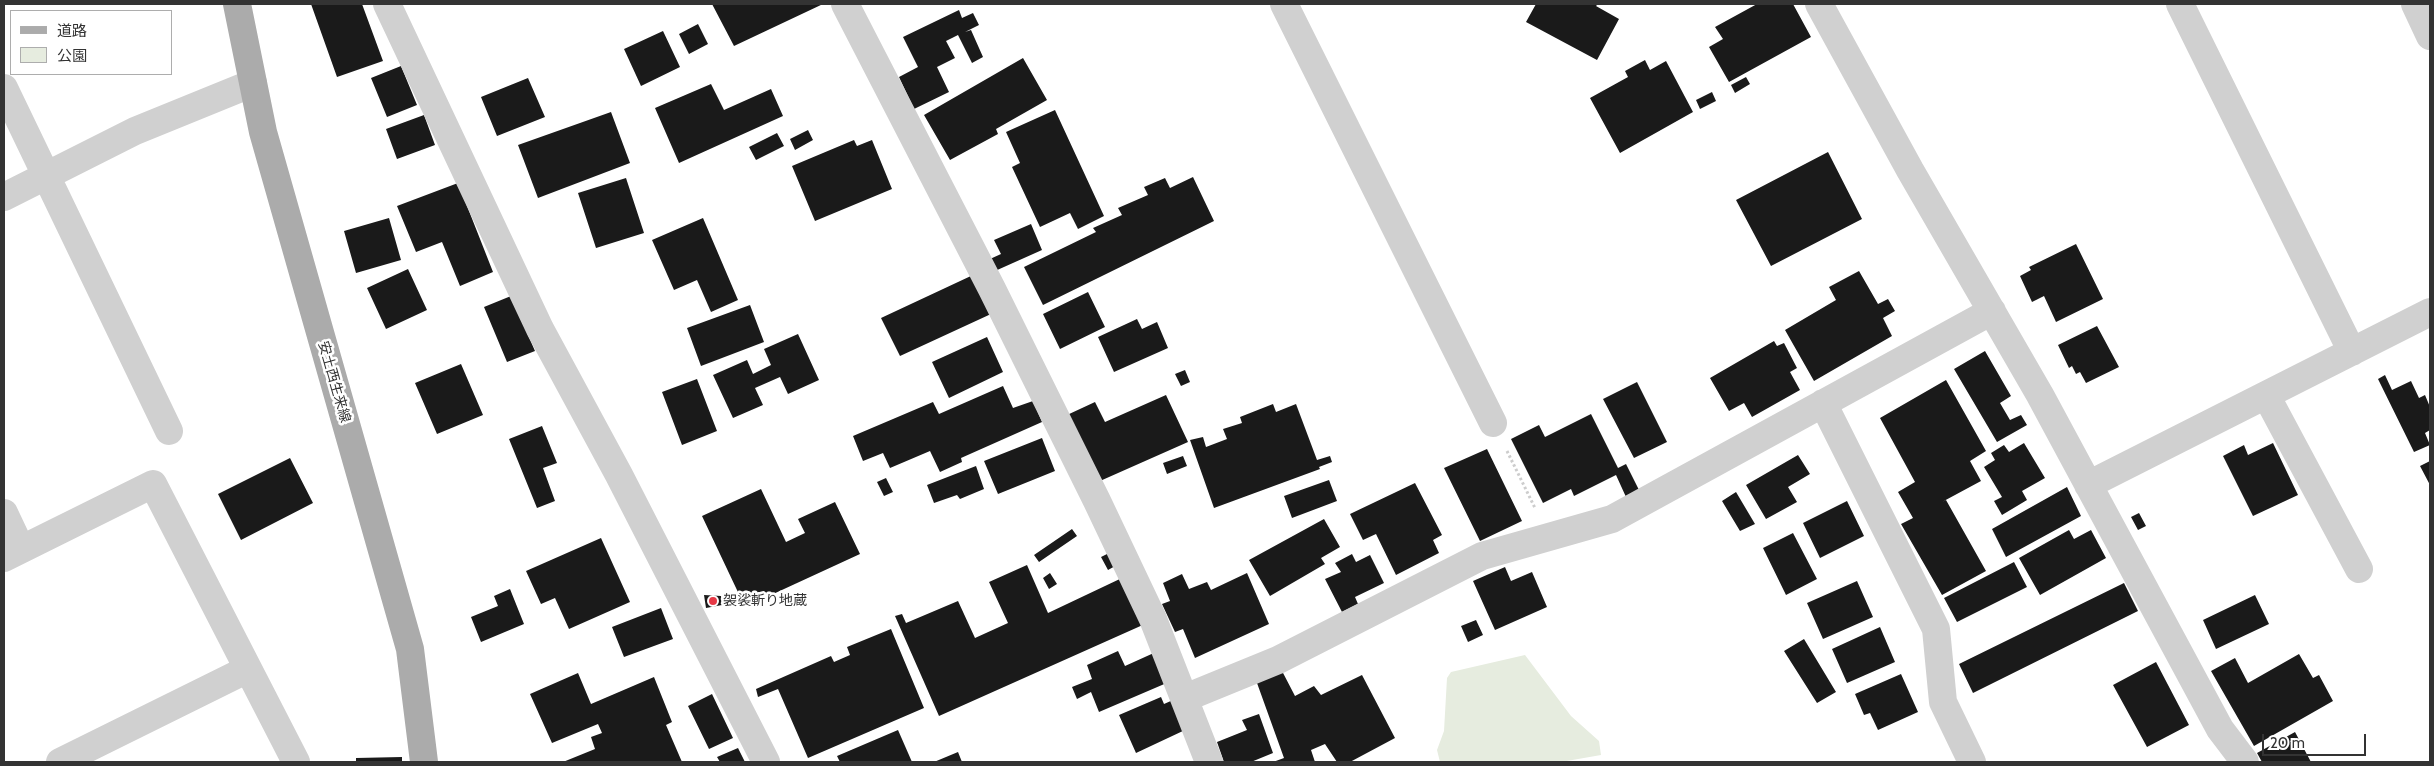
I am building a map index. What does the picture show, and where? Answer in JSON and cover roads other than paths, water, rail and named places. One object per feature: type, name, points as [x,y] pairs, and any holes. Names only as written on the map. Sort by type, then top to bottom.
[{"type":"main road","name":"安土西生来線","points":[[237,4],[263,132],[410,649],[424,762]]},
{"type":"street","points":[[387,4],[540,329],[619,475],[766,762]]},
{"type":"street","points":[[845,4],[992,289],[1097,501],[1153,619],[1209,762]]},
{"type":"street","points":[[1284,4],[1493,423]]},
{"type":"street","points":[[1819,4],[1910,170],[2088,484],[2220,729],[2245,762]]},
{"type":"street","points":[[2180,4],[2352,352]]},
{"type":"street","points":[[2415,4],[2430,36]]},
{"type":"street","points":[[4,197],[135,131],[253,83]]},
{"type":"street","points":[[4,88],[169,431]]},
{"type":"street","points":[[1185,698],[1278,660],[1482,556],[1549,535],[1612,519],[1992,312]]},
{"type":"street","points":[[2088,484],[2430,312]]},
{"type":"street","points":[[2266,395],[2359,569]]},
{"type":"street","points":[[1824,403],[1936,629],[1943,702],[1972,762]]},
{"type":"street","points":[[4,513],[12,553],[153,484],[296,762]]},
{"type":"street","points":[[60,762],[248,670]]},
{"type":"place","name":"袈裟斬り地蔵","points":[[713,601]]}]
